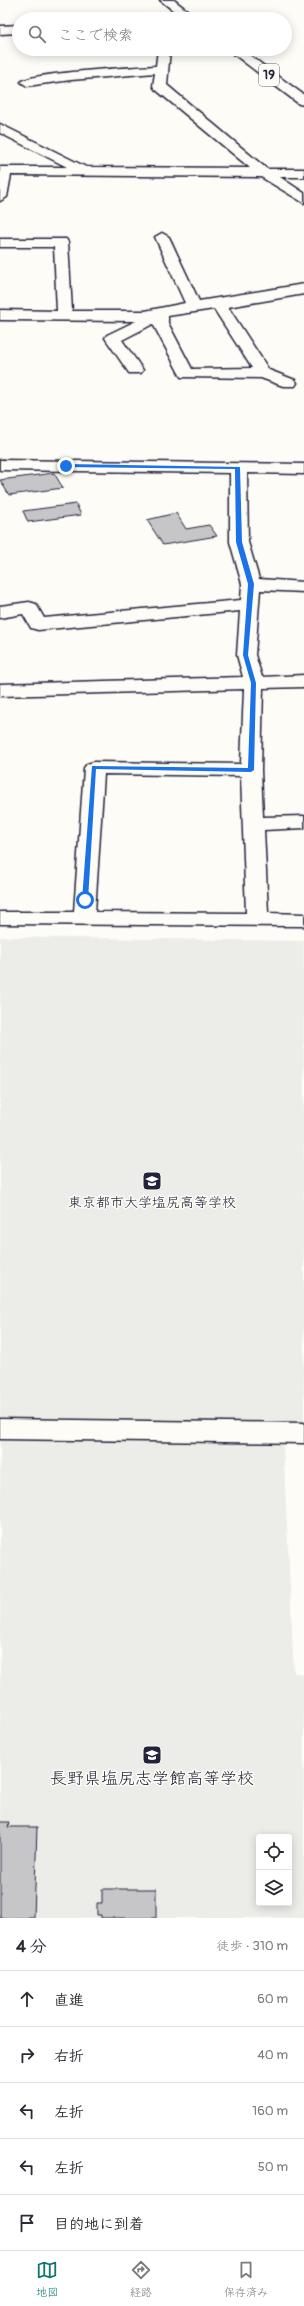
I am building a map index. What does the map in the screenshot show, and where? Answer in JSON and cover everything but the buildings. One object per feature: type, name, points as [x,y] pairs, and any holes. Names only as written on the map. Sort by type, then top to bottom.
[{"type":"main road","points":[[166,0],[182,12]]},
{"type":"main road","points":[[0,30],[12,29]]},
{"type":"main road","points":[[163,56],[160,86],[264,173],[304,199]]},
{"type":"main road","name":"19","points":[[243,56],[304,101]]},
{"type":"main road","points":[[27,82],[71,76],[161,70]]},
{"type":"main road","points":[[2,121],[83,170]]},
{"type":"main road","points":[[0,197],[3,171],[83,170],[304,173]]},
{"type":"main road","points":[[162,237],[194,306]]},
{"type":"main road","points":[[0,243],[61,242],[65,316]]},
{"type":"main road","points":[[0,315],[145,316],[161,314],[194,306],[219,304],[304,289]]},
{"type":"main road","points":[[219,304],[262,373]]},
{"type":"main road","points":[[161,314],[160,323],[187,374],[262,373],[288,383]]},
{"type":"main road","points":[[135,370],[113,338],[161,314]]},
{"type":"main road","points":[[0,465],[304,469]]},
{"type":"main road","points":[[238,468],[239,542],[251,584],[246,655],[254,683],[251,770],[255,824],[257,919]]},
{"type":"main road","points":[[251,584],[304,587]]},
{"type":"main road","points":[[0,612],[29,608],[38,624],[249,604]]},
{"type":"main road","points":[[0,690],[304,681]]},
{"type":"main road","points":[[84,919],[94,768],[251,770]]},
{"type":"main road","points":[[255,824],[304,822]]},
{"type":"main road","points":[[0,918],[304,920]]},
{"type":"main road","points":[[0,1429],[304,1433]]},
{"type":"shaded area","name":"東京都市大学塩尻高等学校","points":[[0,937],[304,941],[304,1424],[0,1421]]},
{"type":"shaded area","name":"長野県塩尻志学館高等学校","points":[[0,1437],[283,1441],[294,1673],[304,1674],[304,1918],[0,1918]]},
{"type":"place","name":"東京都市大学塩尻高等学校","points":[[152,1181]]},
{"type":"place","name":"長野県塩尻志学館高等学校","points":[[152,1755]]},
{"type":"route","points":[[66,466],[238,468],[239,542],[251,584],[246,655],[254,683],[251,770],[94,768],[85,900]]}]
